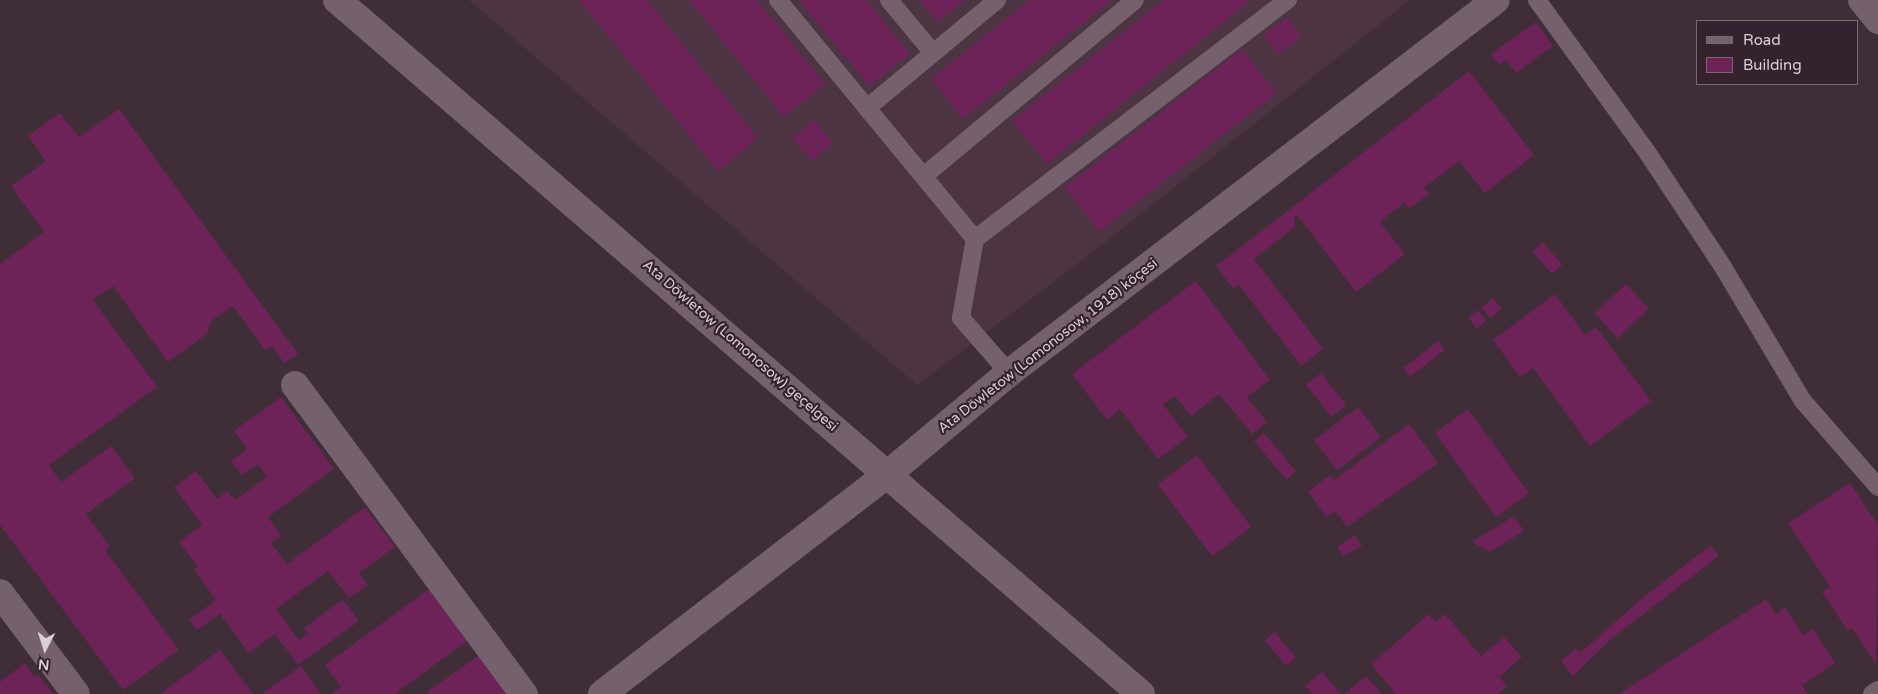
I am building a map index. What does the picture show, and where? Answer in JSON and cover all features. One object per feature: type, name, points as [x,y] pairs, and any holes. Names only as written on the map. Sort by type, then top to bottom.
[{"type":"street","name":"Ata Döwletow (Lomonosow) geçelgesi","points":[[337,0],[1141,694]]},
{"type":"street","name":"Ata Döwletow (Lomonosow, 1918) köçesi","points":[[602,694],[888,474],[1009,373],[1496,0]]},
{"type":"street","points":[[1862,0],[1878,20]]},
{"type":"street","points":[[295,385],[524,694]]},
{"type":"street","points":[[0,593],[76,694]]},
{"type":"lane","points":[[778,0],[975,239]]},
{"type":"lane","points":[[889,0],[933,53]]},
{"type":"lane","points":[[867,108],[997,0]]},
{"type":"lane","points":[[925,176],[1135,0]]},
{"type":"lane","points":[[1009,373],[960,318],[975,239],[1288,0]]},
{"type":"lane","points":[[1537,0],[1650,154],[1723,267],[1803,401],[1878,487]]},
{"type":"lane","points":[[1872,694],[1878,690]]},
{"type":"shaded area","points":[[469,0],[1410,0],[1089,255],[917,385]]},
{"type":"building","points":[[579,0],[647,0],[758,138],[718,171]]},
{"type":"building","points":[[689,0],[757,0],[825,84],[784,117]]},
{"type":"building","points":[[799,0],[866,0],[910,54],[869,86]]},
{"type":"building","points":[[919,0],[965,0],[937,22]]},
{"type":"building","points":[[1030,0],[1112,0],[963,119],[931,79]]},
{"type":"building","points":[[1164,0],[1251,0],[1047,164],[1012,121]]},
{"type":"building","points":[[1287,17],[1302,36],[1278,54],[1263,35]]},
{"type":"building","points":[[1536,22],[1553,46],[1516,73],[1506,60],[1499,65],[1491,54]]},
{"type":"building","points":[[1242,49],[1276,93],[1099,232],[1065,188]]},
{"type":"building","points":[[1469,71],[1534,155],[1485,193],[1459,161],[1424,188],[1429,194],[1409,209],[1404,203],[1380,222],[1405,254],[1356,292],[1297,215],[1294,217],[1295,227],[1254,259],[1323,349],[1301,366],[1239,285],[1233,289],[1216,266]]},
{"type":"building","points":[[119,109],[298,354],[284,363],[272,346],[265,350],[233,306],[211,321],[208,333],[168,362],[113,286],[93,300],[157,387],[49,465],[61,482],[111,446],[135,478],[86,514],[110,547],[105,550],[179,650],[123,690],[0,525],[0,264],[44,232],[11,186],[46,161],[28,136],[60,113],[79,137]]},
{"type":"building","points":[[814,120],[833,143],[812,161],[793,138]]},
{"type":"building","points":[[1543,242],[1562,265],[1552,274],[1532,251]]},
{"type":"building","points":[[1196,281],[1270,380],[1247,397],[1267,422],[1252,434],[1219,394],[1191,416],[1175,396],[1163,404],[1188,437],[1158,459],[1120,409],[1107,420],[1072,374]]},
{"type":"building","points":[[1626,284],[1649,309],[1618,338],[1595,313]]},
{"type":"building","points":[[1555,294],[1585,335],[1596,327],[1651,401],[1590,446],[1533,368],[1520,377],[1493,340]]},
{"type":"building","points":[[1493,298],[1502,309],[1490,318],[1481,307]]},
{"type":"building","points":[[1478,310],[1486,321],[1477,328],[1468,317]]},
{"type":"building","points":[[1438,341],[1445,350],[1410,377],[1403,368]]},
{"type":"building","points":[[1321,373],[1346,405],[1331,417],[1306,385]]},
{"type":"building","points":[[281,397],[334,469],[268,517],[281,536],[271,543],[287,564],[365,507],[395,547],[359,573],[368,585],[349,598],[328,571],[276,609],[299,640],[308,633],[304,628],[343,599],[359,621],[298,665],[275,634],[249,653],[220,614],[197,630],[189,620],[216,600],[194,570],[198,567],[179,542],[202,525],[174,487],[196,471],[217,499],[227,491],[235,500],[267,477],[258,464],[242,475],[231,461],[247,449],[234,431]]},
{"type":"building","points":[[1358,407],[1381,437],[1337,470],[1314,440]]},
{"type":"building","points":[[1468,409],[1529,493],[1496,517],[1435,433]]},
{"type":"building","points":[[1409,424],[1438,463],[1347,527],[1335,511],[1327,517],[1308,492],[1330,475],[1334,480]]},
{"type":"building","points":[[1264,433],[1296,471],[1286,480],[1254,441]]},
{"type":"building","points":[[1197,455],[1251,527],[1212,556],[1158,484]]},
{"type":"building","points":[[1850,483],[1878,525],[1876,665],[1852,628],[1847,630],[1822,592],[1830,587],[1788,523]]},
{"type":"building","points":[[1514,516],[1524,531],[1490,552],[1472,542]]},
{"type":"building","points":[[1355,535],[1362,546],[1343,556],[1337,547]]},
{"type":"building","points":[[1711,545],[1719,556],[1611,639],[1573,676],[1561,661],[1576,648],[1580,653],[1640,600]]},
{"type":"building","points":[[429,589],[467,641],[395,694],[332,694],[341,687],[325,665]]},
{"type":"building","points":[[1766,599],[1776,614],[1785,607],[1803,635],[1813,629],[1835,663],[1802,685],[1808,694],[1619,694]]},
{"type":"building","points":[[1429,614],[1436,622],[1445,614],[1481,656],[1504,637],[1522,657],[1499,677],[1507,686],[1498,694],[1396,694],[1371,664]]},
{"type":"building","points":[[1275,632],[1296,658],[1286,666],[1265,640]]},
{"type":"building","points":[[220,650],[253,694],[160,694],[186,675]]},
{"type":"building","points":[[478,656],[506,694],[429,694],[427,692]]},
{"type":"building","points":[[25,663],[35,677],[38,674],[53,694],[0,694],[0,682]]},
{"type":"building","points":[[301,666],[321,694],[262,694],[273,686]]},
{"type":"building","points":[[1322,672],[1341,694],[1312,694],[1305,686]]},
{"type":"building","points":[[1366,676],[1382,694],[1344,694]]}]
